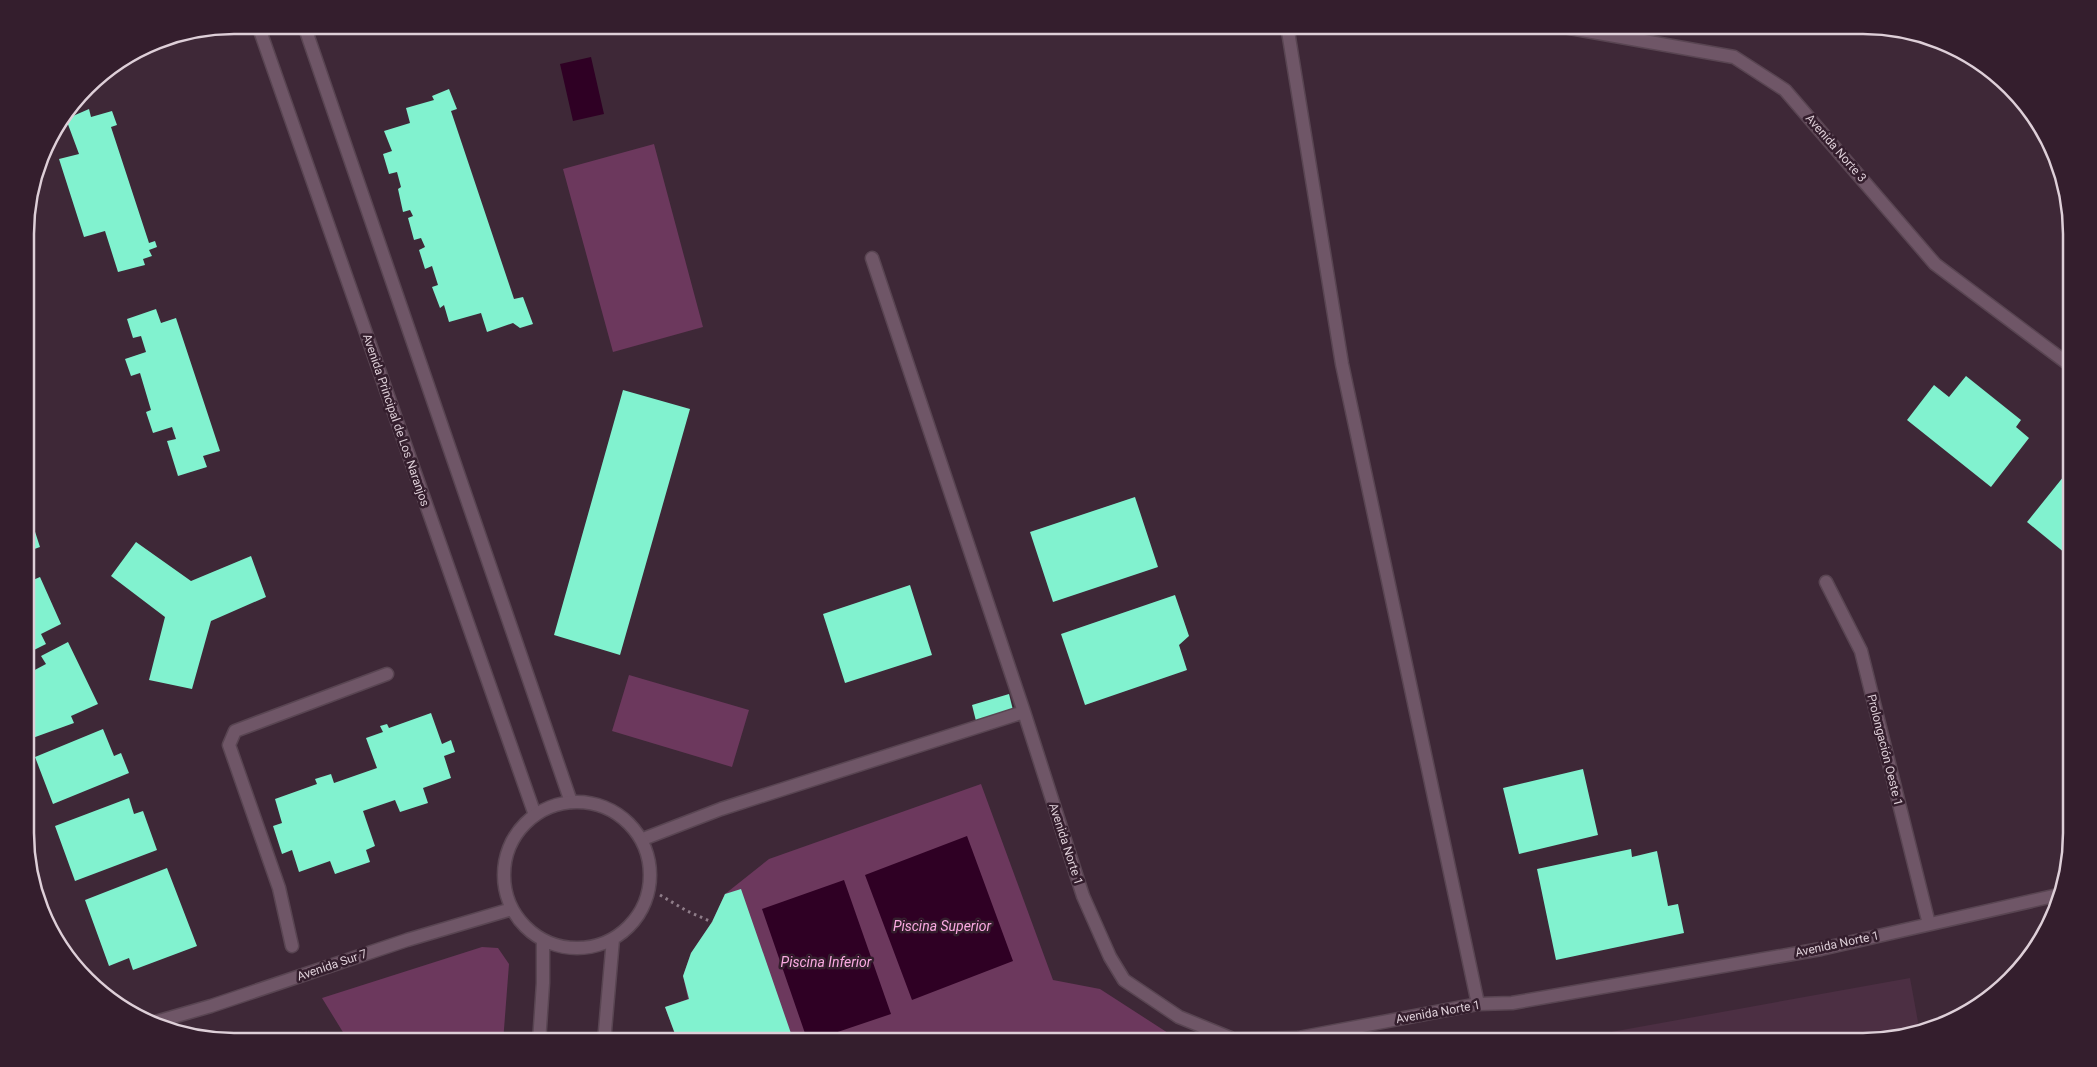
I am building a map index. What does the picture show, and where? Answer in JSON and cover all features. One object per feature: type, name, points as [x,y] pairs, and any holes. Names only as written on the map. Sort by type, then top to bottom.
[{"type":"street","name":"Avenida Principal de Los Naranjos","points":[[261,34],[534,815]]},
{"type":"street","points":[[307,34],[571,802]]},
{"type":"street","points":[[1288,34],[1342,364],[1478,1004]]},
{"type":"street","name":"Avenida Norte 3","points":[[1604,34],[1734,57],[1785,90],[1936,264],[2063,360]]},
{"type":"street","name":"Avenida Norte 1","points":[[872,258],[1024,712],[1083,896],[1110,957],[1124,980],[1179,1016],[1219,1033]]},
{"type":"street","name":"Prolongación Oeste 1","points":[[1826,582],[1861,651],[1929,924]]},
{"type":"street","points":[[292,946],[279,888],[229,745],[235,731],[387,674]]},
{"type":"street","points":[[642,839],[720,809],[1024,712]]},
{"type":"street","points":[[571,802],[586,802],[614,811],[626,820],[642,839],[650,882],[644,905],[631,924],[613,939],[593,946],[572,948],[543,941],[522,924],[512,909],[506,889],[504,868],[509,847],[520,829],[534,815],[552,805],[571,802]]},
{"type":"street","name":"Avenida Norte 1","points":[[1324,1033],[1478,1004],[1512,1002],[1821,949],[2053,896]]},
{"type":"street","name":"Avenida Sur 7","points":[[162,1020],[211,1006],[406,940],[512,909]]},
{"type":"street","points":[[605,1033],[613,939]]},
{"type":"street","points":[[539,1033],[543,983],[543,941]]},
{"type":"path","points":[[660,895],[687,911],[712,922]]},
{"type":"shaded area","points":[[654,144],[703,327],[613,352],[563,169]]},
{"type":"shaded area","points":[[629,675],[749,710],[732,767],[612,731]]},
{"type":"shaded area","points":[[981,784],[1053,980],[1100,989],[1168,1033],[675,1033],[665,1007],[688,999],[683,976],[691,953],[712,922],[725,894],[769,859]]},
{"type":"shaded area","points":[[482,947],[498,948],[509,964],[504,1033],[343,1033],[322,998]]},
{"type":"shaded area","points":[[1910,978],[1919,1025],[1876,1033],[1606,1033]]},
{"type":"water","points":[[591,57],[604,114],[573,121],[560,64]]},
{"type":"water","name":"Piscina Superior","points":[[967,836],[1013,961],[912,1000],[865,875]]},
{"type":"water","name":"Piscina Inferior","points":[[844,880],[891,1014],[835,1033],[805,1033],[762,909]]},
{"type":"building","points":[[449,89],[457,109],[451,111],[514,299],[523,297],[533,324],[520,328],[513,323],[487,332],[481,313],[449,322],[444,305],[440,308],[432,287],[438,285],[432,266],[425,269],[419,250],[425,247],[421,238],[414,240],[408,218],[413,216],[410,210],[403,212],[398,189],[401,187],[397,172],[389,174],[383,154],[392,151],[384,131],[410,123],[406,108],[434,100],[432,96]]},
{"type":"building","points":[[89,109],[91,117],[112,111],[117,125],[111,127],[149,243],[155,241],[157,247],[149,250],[152,256],[143,259],[145,265],[118,272],[105,231],[84,237],[59,159],[79,154],[67,123],[72,117]]},
{"type":"building","points":[[156,309],[161,323],[176,318],[220,451],[203,456],[207,467],[178,476],[167,441],[176,439],[172,427],[153,433],[146,412],[151,410],[140,373],[131,376],[125,359],[146,352],[141,336],[133,338],[127,319]]},
{"type":"building","points":[[1966,376],[2021,420],[2016,427],[2029,438],[1991,487],[1907,420],[1934,385],[1949,397]]},
{"type":"building","points":[[623,390],[690,409],[620,655],[554,635]]},
{"type":"building","points":[[2063,477],[2063,551],[2027,522]]},
{"type":"building","points":[[1135,497],[1158,567],[1053,602],[1030,532]]},
{"type":"building","points":[[34,529],[40,547],[34,549]]},
{"type":"building","points":[[136,542],[191,581],[251,556],[266,597],[211,621],[192,689],[149,680],[165,617],[111,576]]},
{"type":"building","points":[[40,577],[61,624],[41,634],[46,644],[34,650],[34,580]]},
{"type":"building","points":[[910,585],[932,655],[845,683],[823,614]]},
{"type":"building","points":[[1175,595],[1189,636],[1179,645],[1187,670],[1085,705],[1061,634]]},
{"type":"building","points":[[68,642],[98,704],[71,716],[74,723],[34,737],[34,670],[46,664],[41,656]]},
{"type":"building","points":[[1009,694],[1013,710],[976,721],[972,705]]},
{"type":"building","points":[[431,713],[442,744],[451,740],[455,752],[444,756],[451,778],[423,788],[428,803],[400,812],[395,800],[363,811],[375,846],[366,850],[370,862],[335,874],[330,861],[299,872],[292,850],[282,854],[273,826],[282,823],[275,799],[317,784],[315,779],[331,774],[334,783],[377,768],[366,738],[383,732],[380,726],[387,724],[389,728]]},
{"type":"building","points":[[103,729],[114,756],[121,753],[129,773],[53,804],[35,757]]},
{"type":"building","points":[[1583,769],[1598,835],[1519,854],[1503,788]]},
{"type":"building","points":[[129,798],[134,814],[143,811],[157,850],[75,881],[55,826]]},
{"type":"building","points":[[1631,849],[1632,857],[1657,851],[1668,906],[1678,904],[1684,933],[1556,960],[1537,869]]},
{"type":"building","points":[[167,868],[197,946],[133,970],[129,958],[109,966],[85,900]]},
{"type":"building","points":[[741,889],[791,1033],[675,1033],[665,1007],[689,999],[683,976],[691,953],[712,922],[725,894]]}]
